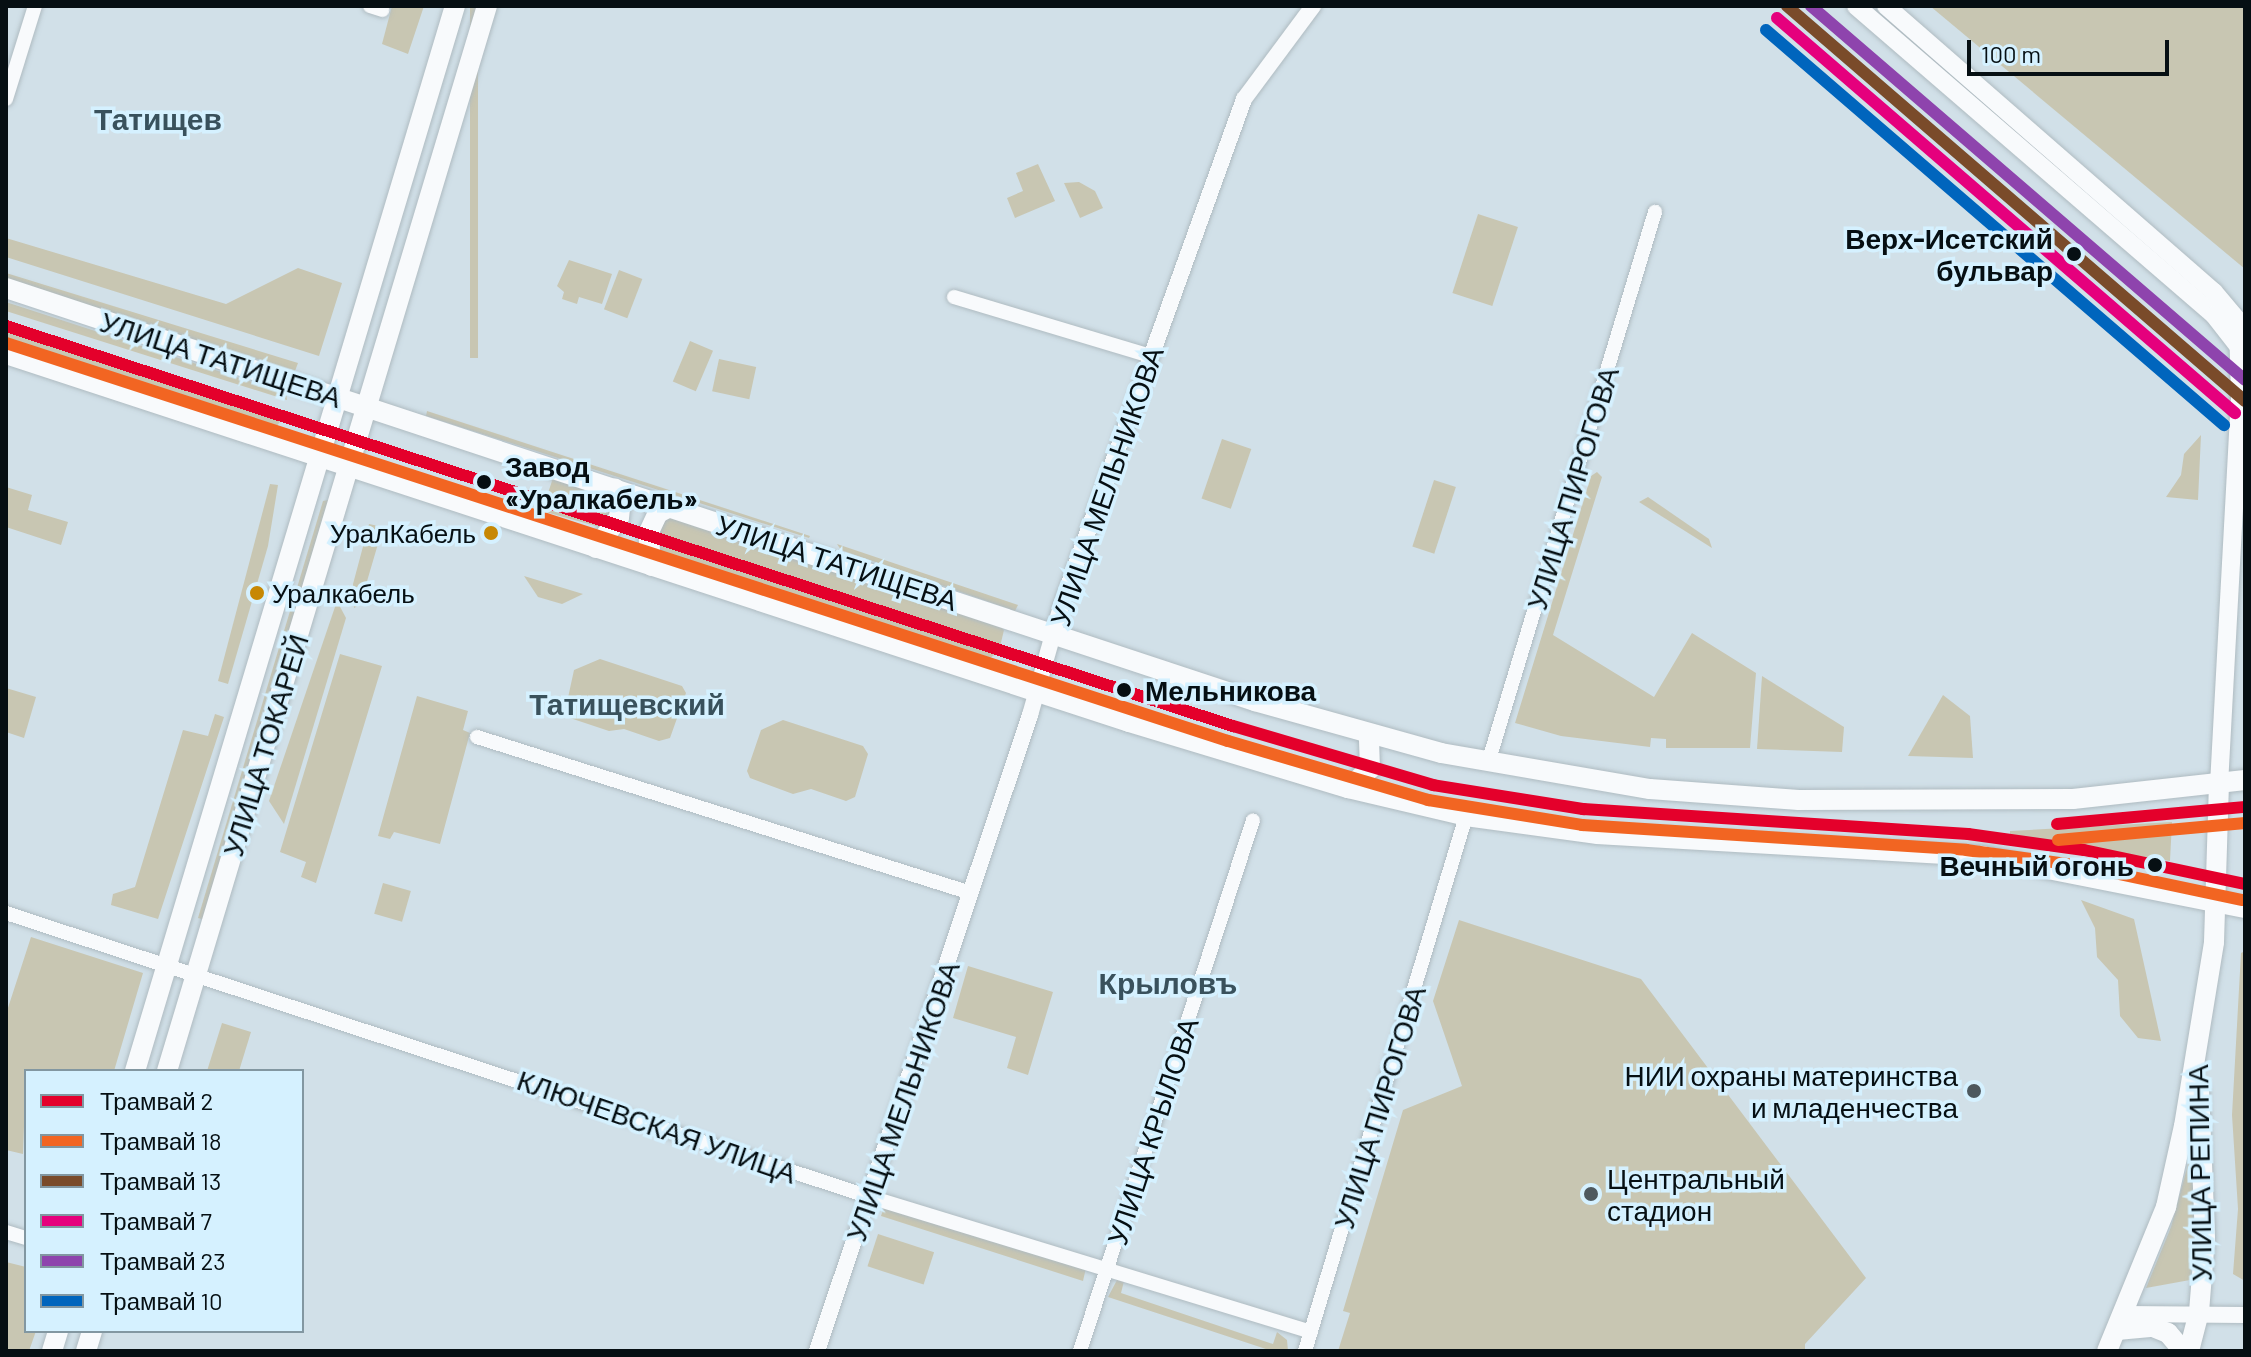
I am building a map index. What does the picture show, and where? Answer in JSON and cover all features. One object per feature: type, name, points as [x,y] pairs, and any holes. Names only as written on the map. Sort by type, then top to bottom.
[{"type":"main road","name":"УЛИЦА ТОКАРЕЙ","points":[[136,1069],[455,6]]},
{"type":"main road","name":"УЛИЦА ТОКАРЕЙ","points":[[168,1069],[487,6]]},
{"type":"main road","points":[[1856,6],[2234,310]]},
{"type":"main road","points":[[1886,6],[2234,310]]},
{"type":"main road","name":"УЛИЦА ТАТИЩЕВА","points":[[6,288],[1369,735],[1488,763],[1665,790],[1799,800],[2073,799],[2245,780]]},
{"type":"main road","name":"УЛИЦА РЕПИНА","points":[[2107,1351],[2166,1207],[2196,1041],[2216,903],[2219,782],[2243,344],[2242,329],[2234,310]]},
{"type":"main road","points":[[6,354],[1037,691],[1348,788],[1466,816],[1598,834],[1982,856],[2245,908]]},
{"type":"main road","points":[[596,548],[620,514],[615,488]]},
{"type":"main road","points":[[652,566],[648,534],[658,513],[670,507]]},
{"type":"main road","points":[[1348,788],[1370,769],[1369,735]]},
{"type":"main road","name":"УЛИЦА РЕПИНА","points":[[2186,1351],[2199,1312],[2205,1195],[2196,1041]]},
{"type":"main road","points":[[2121,1322],[2153,1327],[2168,1333],[2186,1351]]},
{"type":"street","points":[[6,99],[35,6]]},
{"type":"street","name":"УЛИЦА МЕЛЬНИКОВА","points":[[817,1351],[1055,634],[1247,92],[1313,6]]},
{"type":"street","name":"УЛИЦА ПИРОГОВА","points":[[1488,763],[1655,212]]},
{"type":"street","points":[[954,297],[1151,356]]},
{"type":"street","points":[[477,737],[971,893]]},
{"type":"street","name":"УЛИЦА ПИРОГОВА","points":[[1305,1351],[1466,816]]},
{"type":"street","name":"УЛИЦА КРЫЛОВА","points":[[1080,1351],[1253,820]]},
{"type":"street","name":"КЛЮЧЕВСКАЯ УЛИЦА","points":[[6,913],[870,1197],[1311,1332]]},
{"type":"street","points":[[2121,1322],[2199,1312],[2245,1315]]},
{"type":"shaded area","points":[[392,6],[424,6],[408,54],[382,44]]},
{"type":"shaded area","points":[[470,6],[478,6],[478,358],[470,358]]},
{"type":"shaded area","points":[[1930,6],[2245,6],[2245,269]]},
{"type":"shaded area","points":[[1038,164],[1055,201],[1015,218],[1007,198],[1023,191],[1016,173]]},
{"type":"shaded area","points":[[1079,182],[1095,191],[1103,208],[1080,218],[1064,183]]},
{"type":"shaded area","points":[[1478,214],[1518,227],[1492,306],[1452,293]]},
{"type":"shaded area","points":[[6,238],[226,304],[298,268],[342,283],[319,356],[6,257]]},
{"type":"shaded area","points":[[569,260],[612,274],[602,304],[579,297],[577,304],[562,299],[564,292],[557,286]]},
{"type":"shaded area","points":[[619,270],[642,279],[627,318],[604,309]]},
{"type":"shaded area","points":[[6,273],[298,363],[295,371],[6,280]]},
{"type":"shaded area","points":[[6,302],[286,393],[287,400],[6,311]]},
{"type":"shaded area","points":[[6,331],[279,419],[280,422],[276,427],[6,340]]},
{"type":"shaded area","points":[[690,341],[713,351],[696,391],[673,382]]},
{"type":"shaded area","points":[[719,359],[756,367],[749,399],[712,391]]},
{"type":"shaded area","points":[[427,411],[810,536],[426,416]]},
{"type":"shaded area","points":[[2201,435],[2198,500],[2166,497],[2181,475],[2184,454]]},
{"type":"shaded area","points":[[1222,439],[1251,449],[1231,509],[1201,499]]},
{"type":"shaded area","points":[[1597,472],[1602,477],[1553,635],[1654,697],[1692,633],[1756,673],[1750,748],[1666,748],[1666,739],[1651,738],[1650,747],[1561,736],[1515,723],[1591,476]]},
{"type":"shaded area","points":[[553,478],[609,496],[614,508],[603,528],[542,511]]},
{"type":"shaded area","points":[[1434,480],[1456,487],[1434,554],[1412,547]]},
{"type":"shaded area","points":[[270,484],[278,485],[268,546],[228,684],[218,681]]},
{"type":"shaded area","points":[[6,487],[32,495],[28,510],[68,522],[61,545],[6,527]]},
{"type":"shaded area","points":[[1648,497],[1709,539],[1712,548],[1639,502]]},
{"type":"shaded area","points":[[328,500],[205,920],[198,918],[323,501]]},
{"type":"shaded area","points":[[671,517],[998,624],[1004,630],[999,651],[989,659],[661,552],[655,546],[658,523]]},
{"type":"shaded area","points":[[369,524],[383,527],[360,605],[354,608],[353,584]]},
{"type":"shaded area","points":[[837,544],[1018,605],[1015,611],[841,550]]},
{"type":"shaded area","points":[[524,576],[583,594],[562,604],[538,597]]},
{"type":"shaded area","points":[[337,601],[346,618],[284,824],[269,801]]},
{"type":"shaded area","points":[[340,654],[382,666],[316,883],[301,877],[306,862],[280,852]]},
{"type":"shaded area","points":[[600,659],[682,686],[686,693],[670,738],[659,741],[624,729],[609,731],[564,716],[574,670]]},
{"type":"shaded area","points":[[1762,676],[1844,727],[1842,752],[1757,749]]},
{"type":"shaded area","points":[[6,688],[36,697],[24,738],[6,732]]},
{"type":"shaded area","points":[[1943,695],[1970,716],[1973,758],[1908,756]]},
{"type":"shaded area","points":[[417,696],[468,711],[463,730],[470,733],[440,844],[394,832],[390,839],[378,836]]},
{"type":"shaded area","points":[[215,714],[224,717],[158,919],[111,905],[113,894],[135,887],[183,730],[208,736]]},
{"type":"shaded area","points":[[783,720],[863,746],[868,754],[855,797],[846,801],[811,789],[793,794],[750,778],[747,771],[761,730]]},
{"type":"shaded area","points":[[2172,822],[2170,861],[2010,836],[2010,831]]},
{"type":"shaded area","points":[[383,883],[411,891],[402,922],[374,914]]},
{"type":"shaded area","points":[[2081,900],[2134,919],[2161,1041],[2138,1038],[2120,1016],[2118,980],[2097,957],[2095,928]]},
{"type":"shaded area","name":"Центральный стадион","points":[[1459,920],[1641,979],[1866,1278],[1805,1344],[1805,1351],[1338,1351],[1350,1313],[1343,1311],[1403,1110],[1462,1086],[1433,1001]]},
{"type":"shaded area","points":[[31,937],[143,973],[115,1069],[24,1069],[23,1154],[6,1150],[6,1014]]},
{"type":"shaded area","points":[[2245,951],[2245,1281],[2233,1274],[2238,1209],[2232,1115],[2241,953]]},
{"type":"shaded area","points":[[968,966],[1053,992],[1028,1075],[1007,1068],[1016,1037],[953,1018]]},
{"type":"shaded area","points":[[222,1023],[251,1032],[240,1069],[208,1069]]},
{"type":"shaded area","points":[[2191,1153],[2196,1213],[2190,1280],[2146,1288],[2171,1227]]},
{"type":"shaded area","points":[[884,1207],[1086,1268],[1083,1281],[881,1216]]},
{"type":"shaded area","points":[[878,1234],[934,1252],[924,1285],[867,1266]]},
{"type":"shaded area","points":[[6,1262],[24,1266],[24,1333],[35,1333],[29,1351],[6,1351]]},
{"type":"shaded area","points":[[1117,1280],[1124,1281],[1121,1293],[1273,1344],[1277,1332],[1287,1340],[1288,1351],[1272,1351],[1108,1297]]},
{"type":"tram line","name":"13","points":[[1787,6],[2245,401]]},
{"type":"tram line","name":"23","points":[[1811,6],[2245,380]]},
{"type":"tram line","name":"7","points":[[1777,18],[2235,413]]},
{"type":"tram line","name":"10","points":[[1766,30],[2224,425]]},
{"type":"tram line","name":"2","points":[[6,326],[1233,726],[1433,785],[1583,809],[1968,834],[2084,850],[2245,884]]},
{"type":"tram line","name":"18","points":[[6,343],[1228,741],[1428,800],[1582,825],[1966,850],[2081,866],[2242,900]]},
{"type":"tram line","name":"2","points":[[2057,824],[2245,807]]},
{"type":"tram line","name":"18","points":[[2058,840],[2245,823]]},
{"type":"place","name":"Верх-Исетский бульвар","points":[[2074,254]]},
{"type":"place","name":"Завод «Уралкабель»","points":[[484,482]]},
{"type":"place","name":"УралКабель","points":[[491,533]]},
{"type":"place","name":"Уралкабель","points":[[257,593]]},
{"type":"place","name":"Мельникова","points":[[1124,690]]},
{"type":"place","name":"Вечный огонь","points":[[2155,865]]},
{"type":"place","name":"НИИ охраны материнства и младенчества","points":[[1974,1091]]},
{"type":"place","name":"Центральный стадион","points":[[1591,1194]]},
{"type":"district","name":"Татищев","points":[[158,118]]},
{"type":"district","name":"Татищевский","points":[[627,703]]},
{"type":"district","name":"Крыловъ","points":[[1168,982]]}]
